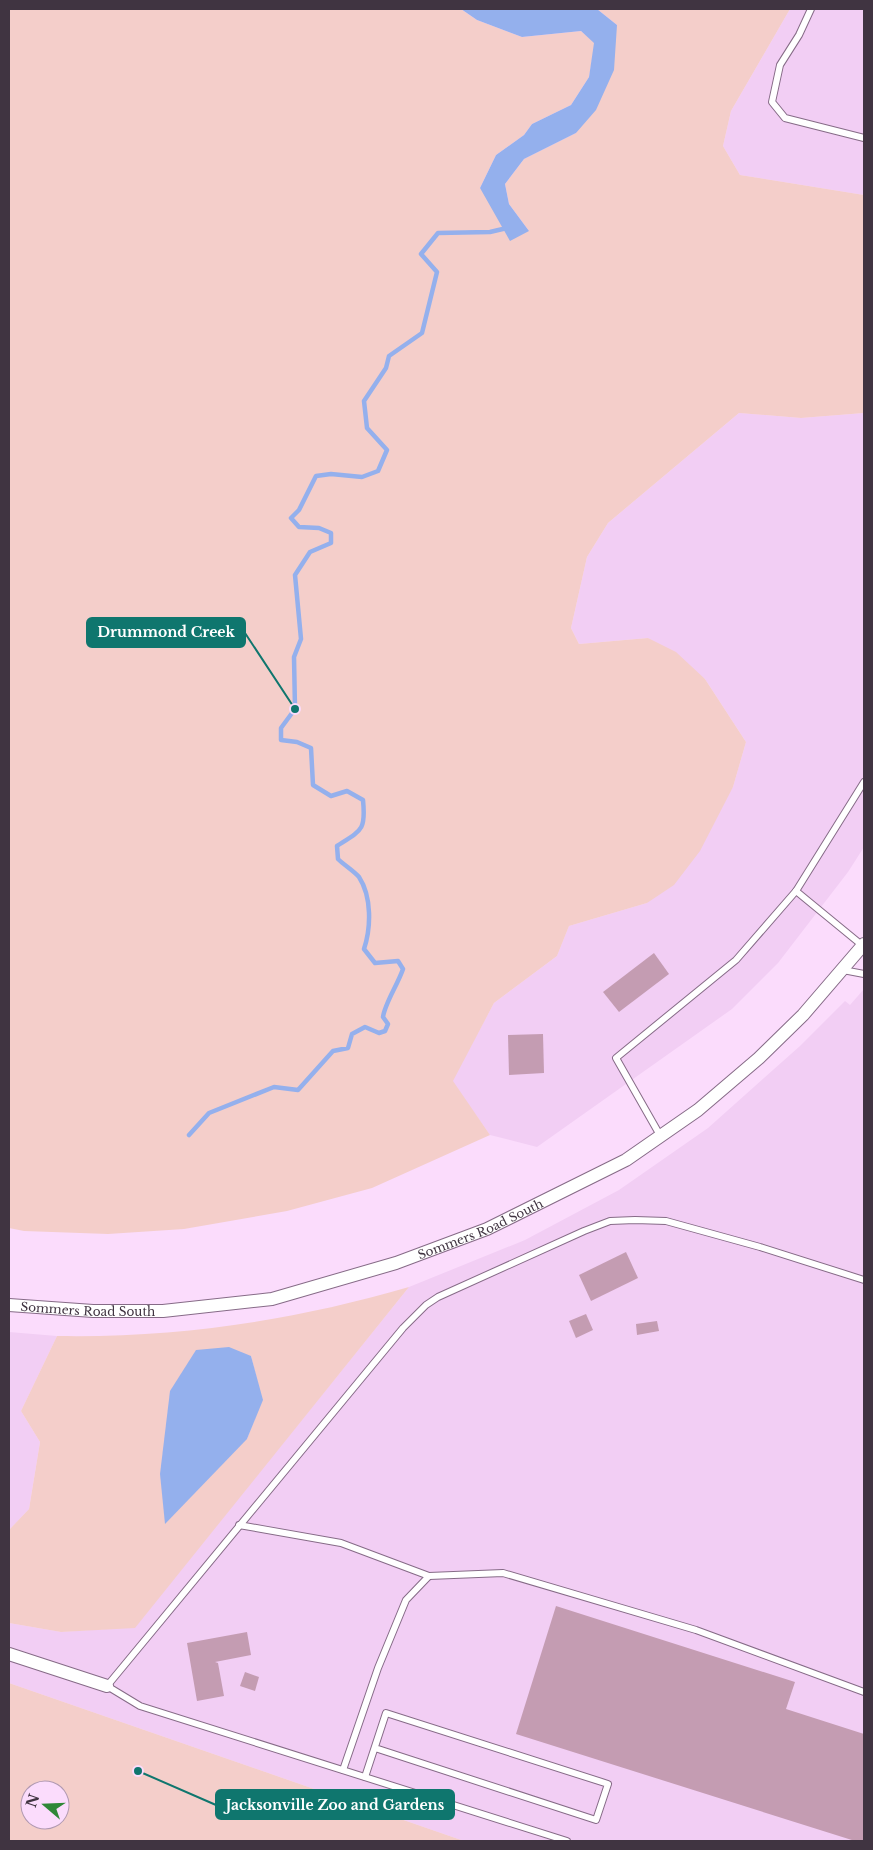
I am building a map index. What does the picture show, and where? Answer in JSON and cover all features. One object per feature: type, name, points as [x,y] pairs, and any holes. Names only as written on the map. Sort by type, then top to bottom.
[{"type":"street","name":"Sommers Road South","points":[[9,1305],[93,1311],[163,1311],[226,1306],[272,1299],[396,1263],[488,1229],[626,1160],[698,1110],[759,1058],[803,1015],[864,945]]},
{"type":"street","points":[[9,1654],[107,1686]]},
{"type":"lane","points":[[811,9],[799,35],[780,64],[772,102],[785,118],[864,138]]},
{"type":"lane","points":[[661,1137],[616,1058],[736,960],[796,892],[864,782]]},
{"type":"lane","points":[[796,892],[864,945]]},
{"type":"lane","points":[[843,970],[864,974]]},
{"type":"lane","points":[[567,1841],[140,1706],[107,1686],[403,1328],[426,1305],[438,1297],[610,1221],[666,1221],[760,1247],[864,1280]]},
{"type":"lane","points":[[239,1525],[341,1543],[429,1576],[504,1572],[696,1630],[864,1692]]},
{"type":"lane","points":[[343,1770],[378,1668],[406,1600],[429,1576]]},
{"type":"lane","points":[[365,1777],[386,1713],[608,1784],[596,1820],[375,1748]]},
{"type":"shaded area","points":[[9,9],[461,9],[477,20],[522,37],[581,31],[595,43],[589,77],[571,105],[532,124],[524,135],[496,155],[480,188],[529,231],[509,204],[505,184],[524,159],[576,133],[617,25],[597,9],[790,9],[731,111],[723,146],[740,175],[864,195],[864,413],[801,418],[739,413],[608,523],[587,557],[571,628],[579,644],[648,638],[676,652],[705,679],[746,742],[733,787],[700,851],[674,885],[647,903],[569,926],[557,956],[494,1003],[453,1081],[490,1135],[372,1188],[287,1211],[184,1229],[108,1234],[24,1231],[9,1228]]},
{"type":"shaded area","points":[[790,9],[864,9],[864,195],[740,175],[723,146],[731,111]]},
{"type":"shaded area","points":[[739,413],[801,418],[864,413],[864,847],[848,872],[778,963],[732,1009],[537,1147],[490,1135],[452,1081],[494,1003],[557,956],[569,926],[647,903],[733,787],[746,742],[705,679],[648,638],[579,644],[571,628],[587,557],[608,523]]},
{"type":"shaded area","points":[[864,989],[864,1841],[464,1841],[9,1683],[9,1623],[61,1632],[135,1627],[409,1287],[525,1240],[619,1190],[708,1128],[800,1046],[845,1001],[850,1005]]},
{"type":"shaded area","points":[[409,1287],[135,1628],[61,1632],[9,1623],[9,1530],[29,1509],[40,1442],[21,1411],[57,1336],[147,1334],[235,1325],[278,1318],[365,1299]],"holes":[[[251,1356],[262,1400],[247,1439]]]},
{"type":"shaded area","points":[[9,1332],[57,1336],[21,1411],[40,1442],[29,1509],[9,1530]]},
{"type":"shaded area","points":[[9,1683],[464,1841],[9,1841]]},
{"type":"water","points":[[461,9],[597,9],[617,25],[614,70],[596,110],[576,133],[524,159],[505,184],[509,204],[529,231],[510,241],[480,188],[496,155],[524,135],[532,124],[571,105],[589,77],[594,43],[581,31],[522,37],[477,20]]},
{"type":"water","points":[[229,1347],[251,1356],[263,1400],[247,1439],[165,1524],[160,1474],[170,1391],[196,1350]]},
{"type":"building","points":[[654,953],[669,974],[619,1012],[603,992]]},
{"type":"building","points":[[543,1034],[544,1073],[509,1075],[508,1035]]},
{"type":"building","points":[[626,1252],[638,1278],[591,1301],[579,1275]]},
{"type":"building","points":[[586,1314],[593,1330],[576,1338],[569,1321]]},
{"type":"building","points":[[657,1321],[659,1331],[637,1335],[636,1324]]},
{"type":"building","points":[[556,1606],[795,1682],[786,1709],[864,1734],[864,1841],[855,1841],[516,1734]]},
{"type":"building","points":[[247,1632],[251,1655],[215,1662],[218,1663],[224,1696],[197,1701],[187,1643]]},
{"type":"building","points":[[245,1672],[259,1677],[255,1691],[240,1686]]},
{"type":"waterway","points":[[189,1135],[209,1113],[274,1087],[298,1090],[333,1051],[348,1048],[352,1034],[365,1027],[379,1033],[385,1031],[388,1024],[383,1017],[384,1012],[403,969],[398,961],[375,963],[364,949],[369,922],[366,894],[359,877],[338,859],[337,846],[357,832],[363,824],[363,800],[347,791],[331,796],[313,785],[311,748],[297,742],[281,740],[281,728],[295,709],[294,657],[301,639],[295,575],[310,552],[331,543],[331,533],[319,528],[299,527],[291,518],[299,510],[316,476],[331,474],[362,477],[378,471],[387,450],[367,428],[364,401],[386,368],[389,356],[422,333],[437,272],[421,254],[438,233],[490,232],[507,228]]},
{"type":"place","name":"Drummond Creek","points":[[295,709]]},
{"type":"place","name":"Jacksonville Zoo and Gardens","points":[[138,1771]]}]
